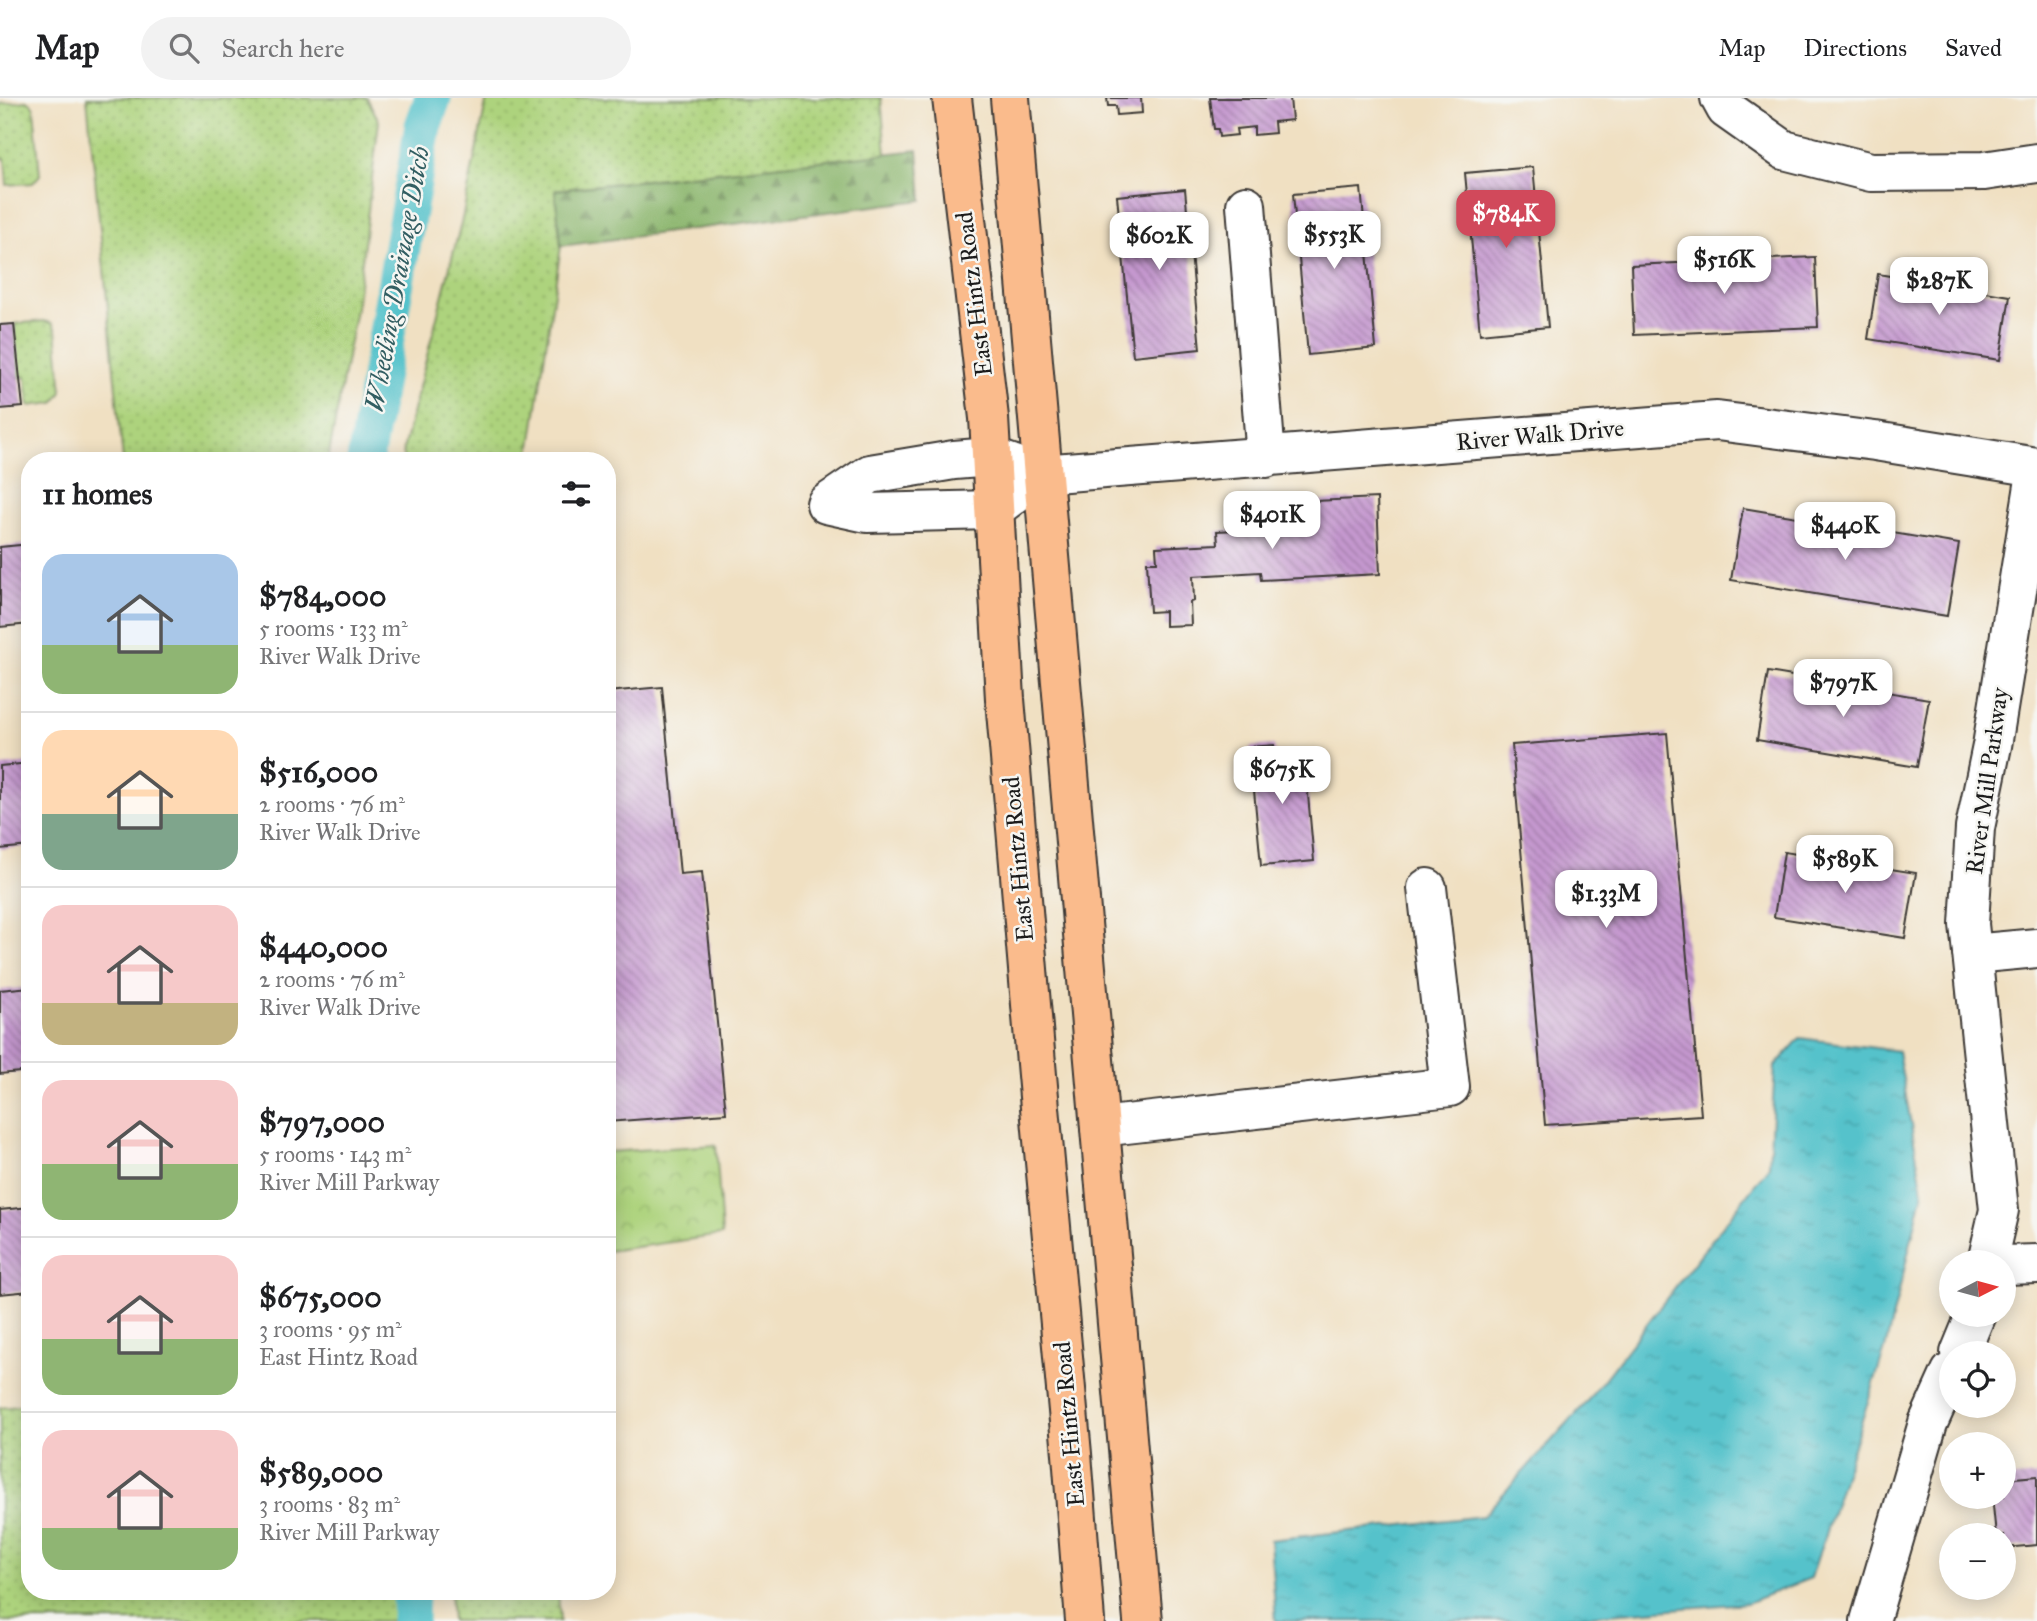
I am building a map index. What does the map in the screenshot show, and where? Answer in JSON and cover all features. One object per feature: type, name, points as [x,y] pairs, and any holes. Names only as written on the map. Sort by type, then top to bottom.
[{"type":"main road","name":"East Hintz Road","points":[[952,98],[989,418],[1007,727],[1085,1621]]},
{"type":"main road","name":"East Hintz Road","points":[[1010,98],[1143,1621]]},
{"type":"street","points":[[1720,98],[1726,109],[1784,150],[1871,172],[1984,171],[2037,163]]},
{"type":"street","points":[[1245,205],[1266,458]]},
{"type":"street","name":"River Walk Drive","points":[[1041,474],[1717,421],[1875,441],[2037,467]]},
{"type":"street","points":[[991,457],[1041,474],[993,510],[867,513],[827,504],[870,474],[954,460],[991,457]]},
{"type":"street","name":"River Mill Parkway","points":[[1990,1250],[1999,1210],[1969,924],[1975,828],[1992,746],[2037,467]]},
{"type":"street","points":[[1100,1127],[1450,1087],[1427,888]]},
{"type":"street","points":[[1972,954],[2037,948]]},
{"type":"street","points":[[2016,1265],[2037,1264]]},
{"type":"street","points":[[1870,1621],[1928,1423],[1939,1399]]},
{"type":"green space","points":[[87,98],[367,98],[379,121],[356,309],[329,452],[122,452]]},
{"type":"green space","points":[[487,98],[881,98],[886,154],[555,190],[561,246],[530,452],[404,452],[463,215]]},
{"type":"green space","points":[[26,101],[34,108],[40,175],[33,183],[7,185],[5,158],[0,158],[0,104]]},
{"type":"green space","points":[[918,150],[922,200],[561,246],[555,190]]},
{"type":"green space","points":[[44,321],[52,323],[56,330],[62,392],[54,403],[29,406],[26,377],[19,377],[14,324]]},
{"type":"green space","points":[[716,1145],[722,1235],[616,1250],[616,1151]]},
{"type":"green space","points":[[21,1406],[21,1600],[395,1600],[395,1621],[0,1621],[0,1408]]},
{"type":"green space","points":[[451,1600],[559,1600],[560,1621],[452,1621]]},
{"type":"water","points":[[1800,1038],[1898,1051],[1923,1192],[1885,1349],[1811,1578],[1747,1603],[1521,1621],[1276,1621],[1270,1540],[1483,1516],[1584,1405],[1769,1166],[1775,1066]]},
{"type":"building","points":[[1107,98],[1141,98],[1142,113],[1117,115],[1116,106],[1108,106]]},
{"type":"building","points":[[1210,98],[1290,98],[1292,120],[1274,122],[1275,133],[1254,135],[1254,127],[1236,129],[1237,135],[1219,137],[1218,129],[1214,129]]},
{"type":"building","points":[[1533,167],[1548,327],[1480,334],[1465,173]]},
{"type":"building","points":[[1361,188],[1376,348],[1308,355],[1293,194]]},
{"type":"building","points":[[1185,189],[1200,349],[1133,356],[1117,196]]},
{"type":"building","points":[[1815,257],[1818,327],[1634,335],[1631,265]]},
{"type":"building","points":[[1878,274],[2010,296],[2000,360],[1868,339]]},
{"type":"building","points":[[14,324],[23,407],[0,409],[0,325]]},
{"type":"building","points":[[1377,498],[1380,574],[1261,580],[1260,572],[1193,576],[1191,625],[1165,626],[1165,611],[1150,612],[1147,562],[1157,562],[1156,547],[1218,544],[1217,531],[1256,529],[1254,504]]},
{"type":"building","points":[[1743,508],[1959,544],[1947,616],[1731,580]]},
{"type":"building","points":[[21,545],[21,625],[0,627],[0,547]]},
{"type":"building","points":[[1768,672],[1929,699],[1917,767],[1757,740]]},
{"type":"building","points":[[662,687],[680,874],[702,872],[726,1113],[616,1121],[616,691]]},
{"type":"building","points":[[1667,733],[1701,1115],[1545,1125],[1512,745]]},
{"type":"building","points":[[1274,745],[1275,753],[1304,751],[1314,861],[1261,866],[1250,747]]},
{"type":"building","points":[[21,764],[21,847],[0,849],[0,766]]},
{"type":"building","points":[[1784,852],[1916,873],[1905,938],[1774,917]]},
{"type":"building","points":[[21,988],[21,1072],[0,1074],[0,990]]},
{"type":"building","points":[[21,1208],[21,1292],[0,1294],[0,1210]]},
{"type":"building","points":[[2037,1476],[2037,1545],[2016,1547],[2016,1523],[1995,1523],[1993,1509],[2016,1509],[2016,1478]]},
{"type":"waterway","name":"Wheeling Drainage Ditch","points":[[366,452],[423,126],[433,98]]},
{"type":"waterway","name":"Wheeling Drainage Ditch","points":[[410,1621],[411,1600]]}]
